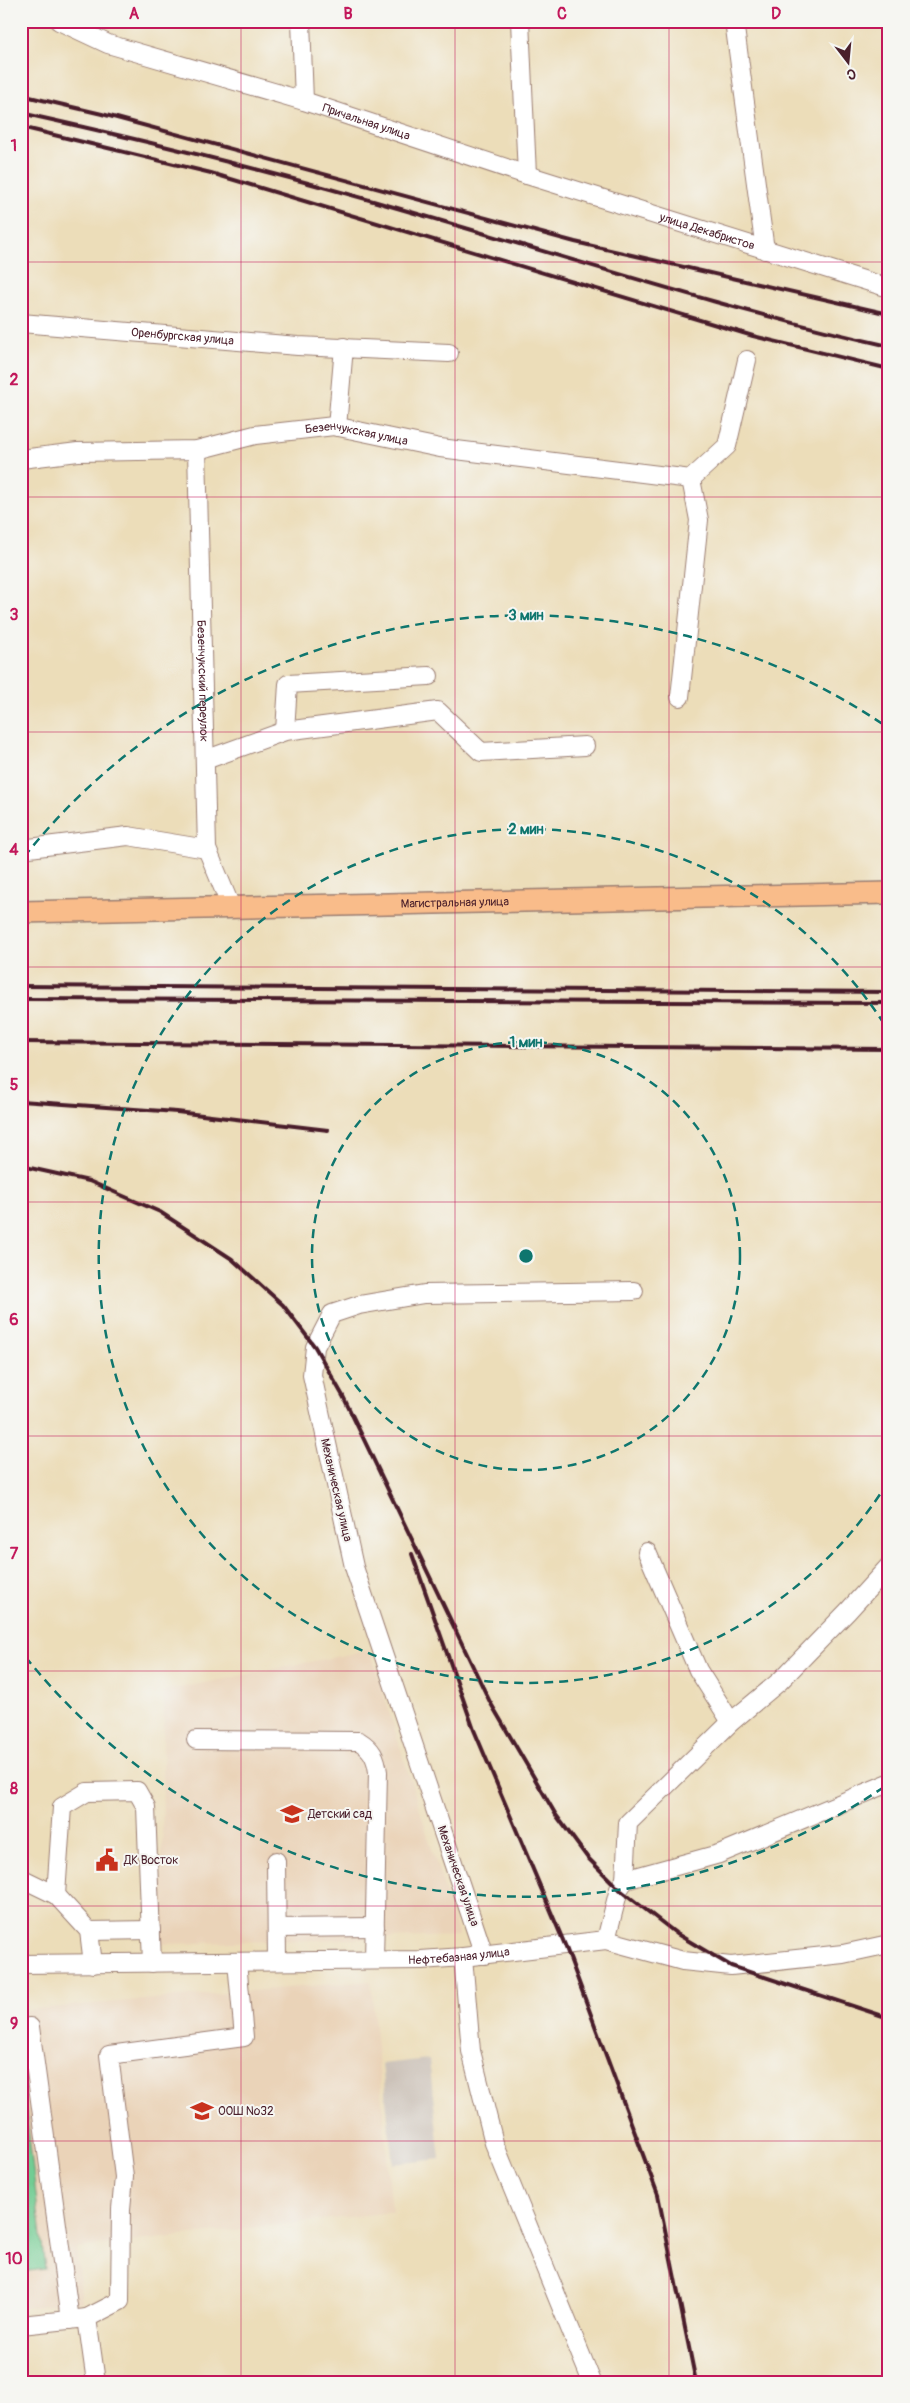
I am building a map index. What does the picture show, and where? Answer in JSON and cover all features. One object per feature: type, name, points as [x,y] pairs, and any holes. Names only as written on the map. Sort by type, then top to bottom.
[{"type":"main road","name":"Магистральная улица","points":[[21,912],[889,892]]},
{"type":"street","name":"Причальная улица","points":[[59,21],[108,44],[304,101],[526,175]]},
{"type":"street","points":[[301,21],[304,101]]},
{"type":"street","points":[[520,21],[526,175]]},
{"type":"street","points":[[734,21],[765,250]]},
{"type":"street","name":"улица Декабристов","points":[[526,175],[889,288]]},
{"type":"street","name":"Оренбургская улица","points":[[21,323],[449,353]]},
{"type":"street","points":[[337,427],[344,347]]},
{"type":"street","points":[[680,697],[699,520],[691,479],[727,446],[747,360]]},
{"type":"street","name":"Безенчукская улица","points":[[21,459],[78,452],[197,450],[255,435],[337,427],[440,448],[691,479]]},
{"type":"street","name":"Безенчукский переулок","points":[[197,450],[207,849],[231,907]]},
{"type":"street","points":[[285,731],[288,684],[429,676]]},
{"type":"street","points":[[205,760],[285,731],[438,711],[481,752],[585,746]]},
{"type":"street","points":[[21,849],[128,836],[207,849]]},
{"type":"street","name":"Механическая улица","points":[[484,1955],[354,1567],[312,1375],[315,1347],[332,1314],[359,1305],[424,1294],[634,1291]]},
{"type":"street","points":[[648,1552],[698,1670],[731,1722]]},
{"type":"street","points":[[606,1940],[619,1889],[624,1880],[628,1823],[731,1722],[780,1681],[889,1566]]},
{"type":"street","points":[[196,1740],[359,1741],[369,1747],[376,1760],[378,1772],[374,1960]]},
{"type":"street","points":[[624,1880],[719,1854],[889,1783]]},
{"type":"street","points":[[56,1895],[62,1807],[87,1792],[137,1791],[146,1807],[152,1963]]},
{"type":"street","points":[[276,1861],[277,1961]]},
{"type":"street","points":[[21,1878],[56,1895],[89,1931],[93,1964]]},
{"type":"street","points":[[277,1928],[374,1927]]},
{"type":"street","points":[[89,1931],[151,1930]]},
{"type":"street","name":"Нефтебазная улица","points":[[21,1964],[374,1960],[464,1957],[606,1940],[683,1961],[731,1966],[843,1954],[889,1944]]},
{"type":"street","points":[[464,1957],[471,2051],[494,2143],[592,2382]]},
{"type":"street","points":[[21,2325],[79,2319],[120,2301],[121,2209],[124,2177],[108,2055],[244,2037],[237,1962]]},
{"type":"street","points":[[21,2028],[30,2027],[79,2319],[96,2382]]},
{"type":"shaded area","name":"Детский сад","points":[[370,1650],[459,1936],[161,1944],[164,1691]]},
{"type":"shaded area","name":"ООШ №32","points":[[371,1981],[392,2212],[76,2248],[82,2302],[21,2308],[21,2010]]},
{"type":"shaded area","points":[[429,2059],[440,2159],[393,2164],[382,2064]]},
{"type":"green space","points":[[21,2070],[45,2269],[21,2272]]},
{"type":"railway","points":[[21,95],[102,114],[575,242],[889,314]]},
{"type":"railway","points":[[21,113],[168,147],[314,185],[708,300],[889,346]]},
{"type":"railway","points":[[21,127],[211,173],[753,336],[889,369]]},
{"type":"railway","points":[[21,986],[889,992]]},
{"type":"railway","points":[[21,999],[889,1003]]},
{"type":"railway","points":[[21,1042],[889,1049]]},
{"type":"railway","points":[[21,1101],[177,1112],[328,1130]]},
{"type":"railway","points":[[21,1166],[89,1181],[160,1212],[232,1259],[283,1305],[315,1347],[343,1396],[490,1702],[556,1815],[587,1857],[619,1889],[677,1934],[731,1966],[889,2018]]},
{"type":"railway","points":[[412,1554],[474,1730],[565,1945],[658,2195],[696,2382]]},
{"type":"place","name":"Детский сад","points":[[292,1814]]},
{"type":"place","name":"ДК Восток","points":[[107,1860]]},
{"type":"place","name":"ООШ №32","points":[[202,2111]]}]
